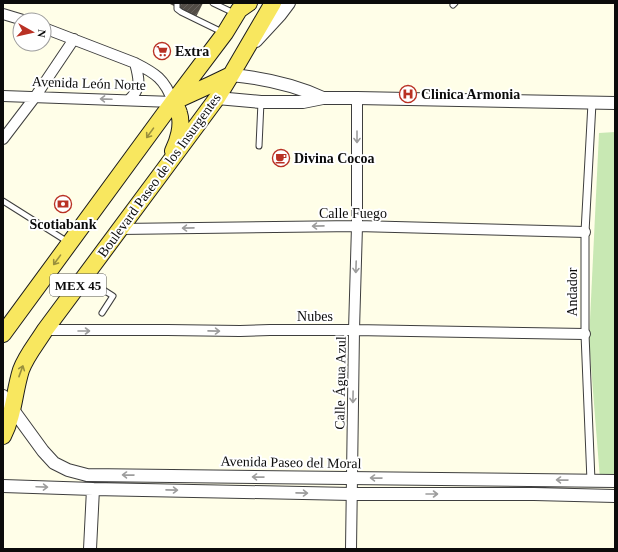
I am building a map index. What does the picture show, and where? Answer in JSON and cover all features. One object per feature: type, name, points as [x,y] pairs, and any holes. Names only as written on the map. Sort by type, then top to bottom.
[{"type":"main road","name":"Boulevard Paseo de los Insurgentes","points":[[3,436],[13,409],[21,369],[30,353],[45,330],[163,172],[216,98],[273,3]]},
{"type":"main road","name":"MEX 45","points":[[3,334],[225,33],[241,8]]},
{"type":"main road","points":[[163,172],[175,146],[180,124],[180,114],[173,102],[231,75]]},
{"type":"street","name":"Boulevard Paseo de los Insurgentes","points":[[239,60],[289,3]]},
{"type":"street","points":[[52,31],[135,63],[157,76],[167,87],[173,102]]},
{"type":"street","points":[[3,139],[74,39]]},
{"type":"street","points":[[129,100],[135,95],[138,89],[138,73],[135,63]]},
{"type":"street","points":[[231,75],[271,80],[309,91],[323,98]]},
{"type":"street","name":"Avenida León Norte","points":[[3,96],[173,102]]},
{"type":"street","points":[[216,98],[261,102],[304,102],[323,98],[357,98],[615,103]]},
{"type":"street","name":"Calle Água Azul","points":[[351,549],[357,226],[357,98]]},
{"type":"street","name":"Andador","points":[[591,481],[585,334],[585,232],[592,103]]},
{"type":"street","name":"Calle Fuego","points":[[120,229],[357,226],[585,232]]},
{"type":"street","name":"Nubes","points":[[45,330],[354,330],[585,334]]},
{"type":"street","name":"Avenida Paseo del Moral","points":[[3,396],[43,451],[54,463],[68,470],[87,475],[615,481]]},
{"type":"street","points":[[3,486],[352,494],[534,494],[615,496]]},
{"type":"street","points":[[90,549],[93,489]]},
{"type":"lane","points":[[177,3],[177,9],[180,12],[225,33]]},
{"type":"lane","points":[[213,3],[241,8]]},
{"type":"lane","points":[[259,146],[261,102]]},
{"type":"lane","points":[[3,201],[70,243]]},
{"type":"lane","points":[[84,278],[113,296],[102,314]]},
{"type":"green space","points":[[615,132],[615,478],[600,479],[589,341],[599,133]]},
{"type":"building","points":[[168,3],[203,3],[196,17]]},
{"type":"place","name":"Extra","points":[[162,51]]},
{"type":"place","name":"Clinica Armonia","points":[[408,94]]},
{"type":"place","name":"Divina Cocoa","points":[[281,158]]},
{"type":"place","name":"Scotiabank","points":[[63,204]]}]
